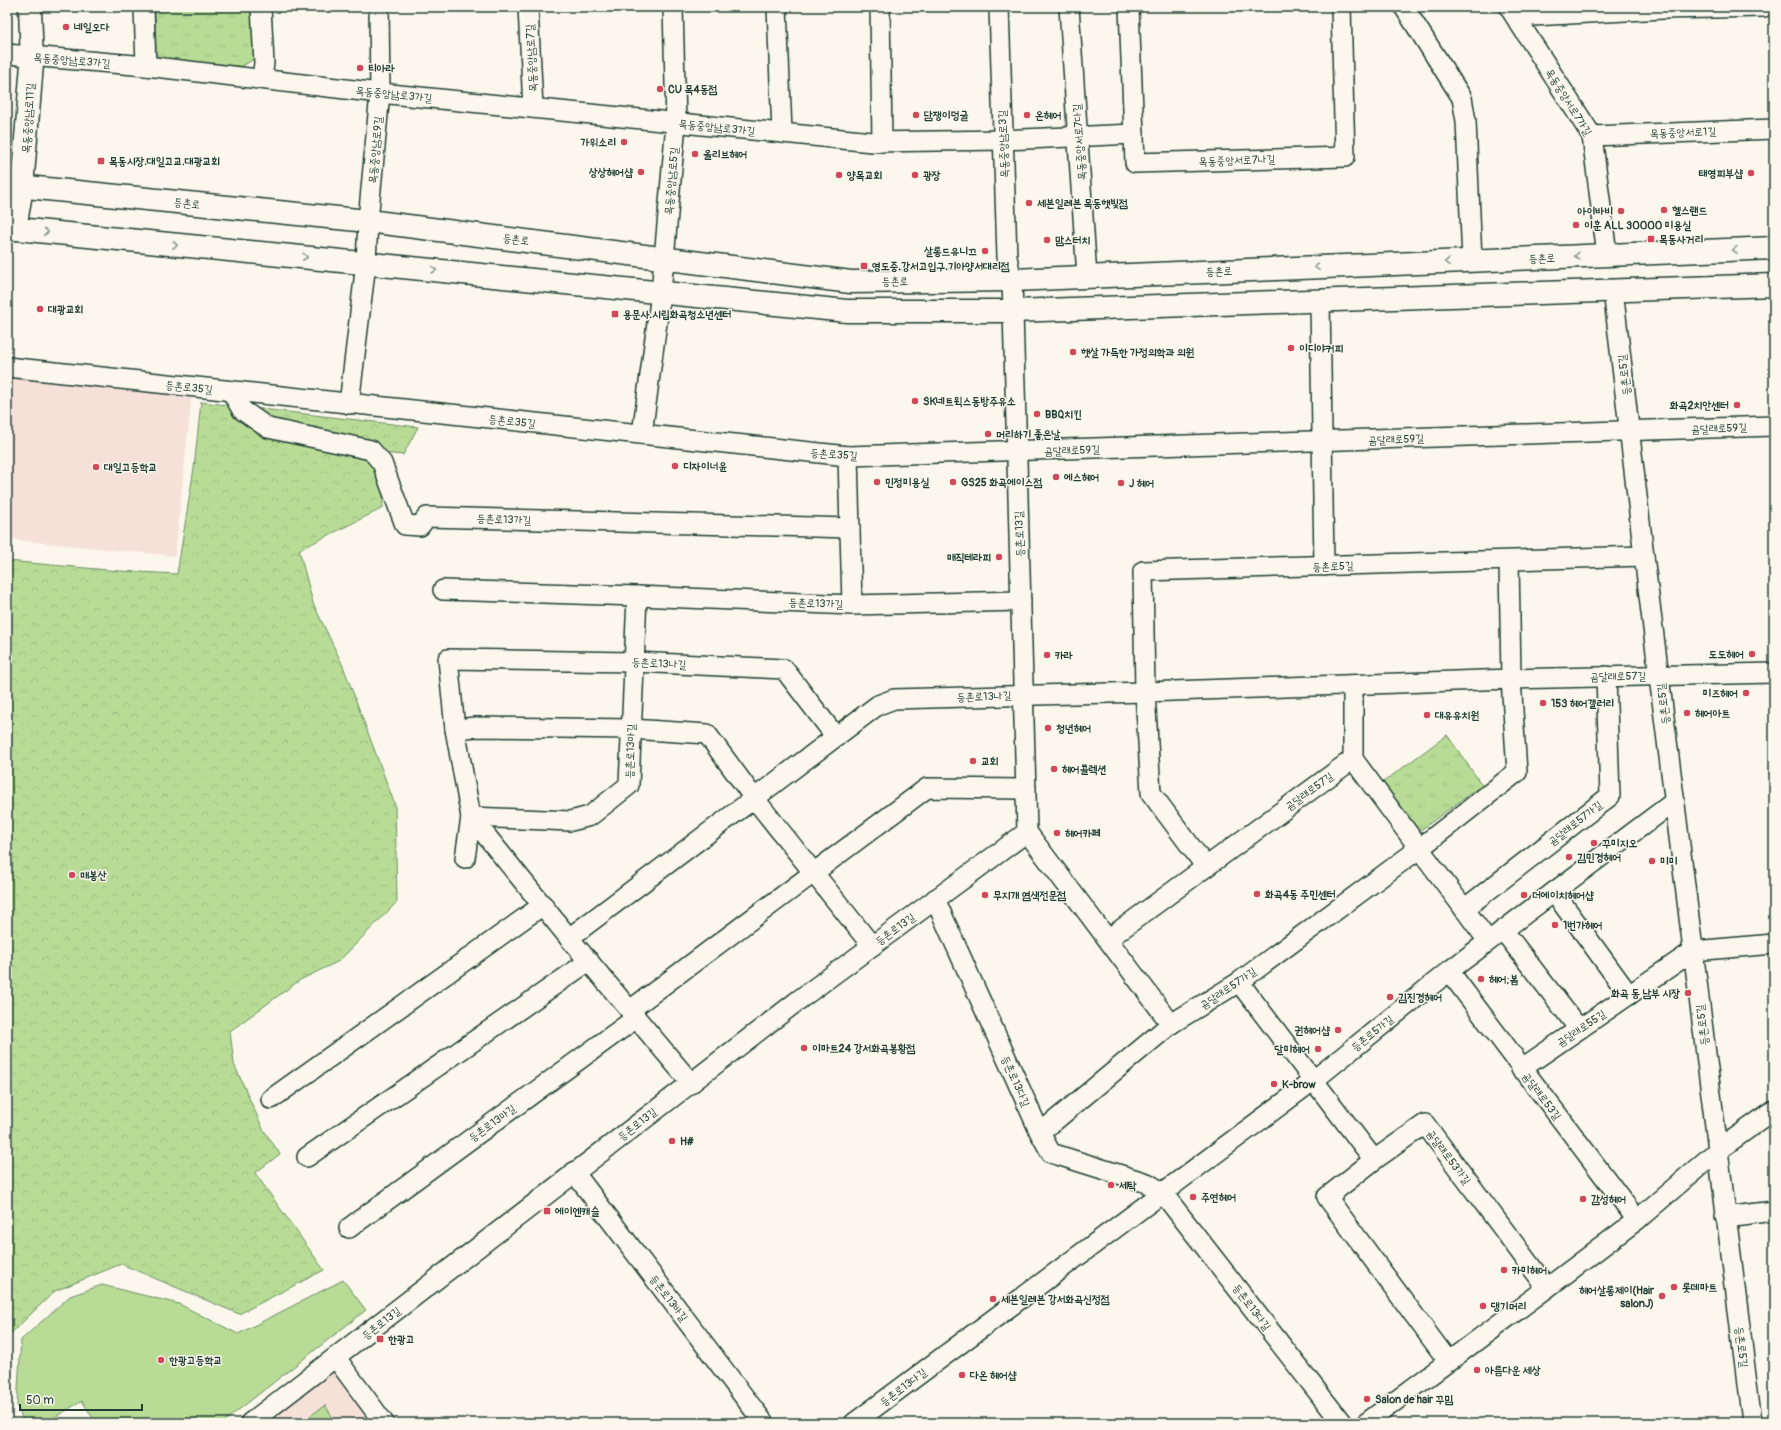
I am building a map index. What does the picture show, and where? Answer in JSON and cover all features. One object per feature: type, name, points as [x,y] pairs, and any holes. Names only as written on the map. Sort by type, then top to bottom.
[{"type":"main road","name":"목동중앙남로11길","points":[[11,228],[32,56],[30,7]]},
{"type":"main road","name":"등촌로","points":[[15,186],[368,221],[851,282],[1012,280],[1774,248]]},
{"type":"main road","points":[[11,228],[847,311],[1013,311],[1774,285]]},
{"type":"street","points":[[144,7],[146,66]]},
{"type":"street","points":[[261,7],[264,63],[262,79]]},
{"type":"street","name":"목동중앙남로9길","points":[[368,221],[380,93],[379,7]]},
{"type":"street","name":"목동중앙남로7길","points":[[528,7],[533,108]]},
{"type":"street","name":"목동중앙남로5길","points":[[664,258],[676,123],[673,7]]},
{"type":"street","points":[[778,7],[782,133]]},
{"type":"street","points":[[880,7],[882,142]]},
{"type":"street","name":"목동중앙남로3길","points":[[999,7],[1007,257],[1012,280]]},
{"type":"street","name":"목동중앙서로7다길","points":[[1069,7],[1079,136],[1087,276]]},
{"type":"street","name":"목동중앙서로7나길","points":[[1129,7],[1135,163],[1345,156],[1341,7]]},
{"type":"street","points":[[1404,7],[1462,98],[1466,122],[1472,261]]},
{"type":"street","points":[[1512,12],[1764,7]]},
{"type":"street","name":"목동중앙서로7가길","points":[[1512,12],[1592,136],[1607,255]]},
{"type":"street","name":"목동중앙남로3가길","points":[[7,54],[146,66],[380,93],[882,142],[1003,140],[1134,134]]},
{"type":"street","name":"목동중앙서로1길","points":[[1592,136],[1774,129]]},
{"type":"street","points":[[349,404],[366,263],[368,221]]},
{"type":"street","points":[[642,434],[661,292],[664,258]]},
{"type":"street","name":"등촌로13길","points":[[250,1423],[691,1082],[1027,832],[1012,280]]},
{"type":"street","name":"등촌로5길","points":[[1613,290],[1725,1217],[1752,1423]]},
{"type":"street","points":[[1320,300],[1324,566]]},
{"type":"street","name":"등촌로35길","points":[[7,367],[848,456],[1017,451]]},
{"type":"street","name":"등촌로13가길","points":[[231,391],[242,410],[268,428],[371,450],[382,463],[405,525],[420,526],[427,517],[850,528]]},
{"type":"street","name":"곰달래로59길","points":[[1017,451],[1774,426]]},
{"type":"street","name":"등촌로13가길","points":[[848,456],[852,605]]},
{"type":"street","name":"등촌로5길","points":[[1145,692],[1142,571],[1644,556]]},
{"type":"street","points":[[1509,560],[1511,679]]},
{"type":"street","name":"등촌로13가길","points":[[443,590],[852,605],[1021,601]]},
{"type":"street","name":"등촌로13마길","points":[[471,817],[571,820],[590,816],[629,785],[637,596]]},
{"type":"street","name":"등촌로13나길","points":[[455,729],[448,659],[634,662],[784,669],[836,737]]},
{"type":"street","name":"곰달래로57길","points":[[1024,695],[1606,676],[1774,673]]},
{"type":"street","name":"곰달래로57가길","points":[[1464,909],[1610,796],[1606,676]]},
{"type":"street","name":"곰달래로57가길","points":[[1040,1133],[1171,1024],[1239,982],[1420,848],[1517,772],[1511,679]]},
{"type":"street","points":[[1353,684],[1353,759],[1488,941]]},
{"type":"street","points":[[1145,692],[1151,793],[1206,867]]},
{"type":"street","name":"등촌로13나길","points":[[569,938],[878,705],[894,699],[1024,695]]},
{"type":"street","points":[[465,858],[471,817],[455,729],[476,727],[631,729],[707,734],[754,798],[872,946]]},
{"type":"street","name":"곰달래로57길","points":[[1108,939],[1353,759]]},
{"type":"street","points":[[633,1014],[814,872],[927,788],[1026,789]]},
{"type":"street","name":"등촌로5가길","points":[[1162,1192],[1314,1080],[1448,971],[1675,801]]},
{"type":"street","points":[[471,817],[569,938],[691,1082]]},
{"type":"street","points":[[1027,832],[1171,1024]]},
{"type":"street","points":[[1554,892],[1629,995]]},
{"type":"street","name":"등촌로13다길","points":[[935,900],[1040,1133],[1051,1153],[1147,1183],[1162,1192],[1342,1423]]},
{"type":"street","points":[[271,1099],[543,905]]},
{"type":"street","points":[[1503,930],[1579,1029]]},
{"type":"street","name":"곰달래로55길","points":[[1521,1069],[1693,951],[1774,944]]},
{"type":"street","points":[[307,1157],[589,961]]},
{"type":"street","name":"곰달래로53길","points":[[1448,971],[1636,1220]]},
{"type":"street","points":[[1239,982],[1374,1160]]},
{"type":"street","name":"등촌로13마길","points":[[349,1228],[633,1014]]},
{"type":"street","points":[[1366,1423],[1636,1220],[1717,1151],[1774,1110]]},
{"type":"street","name":"곰달래로53가길","points":[[1448,1361],[1327,1197],[1374,1160],[1425,1124],[1547,1288]]},
{"type":"street","name":"등촌로13바길","points":[[574,1172],[764,1423]]},
{"type":"street","name":"등촌로13다길","points":[[854,1423],[1162,1192]]},
{"type":"street","points":[[1725,1217],[1774,1210]]},
{"type":"street","points":[[336,1358],[384,1423]]},
{"type":"shaded area","name":"대일고등학교","points":[[7,375],[192,394],[175,556],[7,539]]},
{"type":"shaded area","points":[[336,1358],[384,1423],[250,1423]]},
{"type":"green space","points":[[253,7],[254,59],[236,70],[156,59],[155,8]]},
{"type":"green space","points":[[201,402],[418,427],[403,455],[382,453],[383,508],[299,550],[313,603],[343,666],[395,805],[397,902],[339,961],[300,980],[230,1031],[234,1064],[263,1129],[280,1154],[255,1173],[324,1270],[239,1314],[121,1264],[55,1291],[7,1337],[7,561],[119,571],[177,574],[194,468]]},
{"type":"green space","points":[[1447,735],[1482,785],[1418,832],[1382,783]]},
{"type":"green space","name":"한광고등학교","points":[[343,1280],[366,1310],[222,1423],[96,1423],[82,1401],[50,1420],[52,1423],[24,1423],[17,1405],[21,1340],[70,1296],[102,1285],[179,1304],[238,1334]]},
{"type":"green space","points":[[325,1405],[336,1423],[301,1423]]},
{"type":"place","name":"네일오다","points":[[66,27]]},
{"type":"place","name":"티아라","points":[[360,68]]},
{"type":"place","name":"CU 목4동점","points":[[660,89]]},
{"type":"place","name":"담쟁이덩굴","points":[[916,115]]},
{"type":"place","name":"온헤어","points":[[1027,115]]},
{"type":"place","name":"가위소리","points":[[624,142]]},
{"type":"place","name":"올리브헤어","points":[[695,154]]},
{"type":"place","name":"목동시장.대일고교.대광교회","points":[[101,161]]},
{"type":"place","name":"상상헤어샵","points":[[641,172]]},
{"type":"place","name":"태영피부샵","points":[[1751,173]]},
{"type":"place","name":"양목교회","points":[[839,175]]},
{"type":"place","name":"광장","points":[[915,175]]},
{"type":"place","name":"세븐일레븐 목동햇빛점","points":[[1029,203]]},
{"type":"place","name":"헬스랜드","points":[[1664,210]]},
{"type":"place","name":"아이바비","points":[[1621,211]]},
{"type":"place","name":"이훈 ALL 30000 미용실","points":[[1576,225]]},
{"type":"place","name":"목동사거리","points":[[1651,239]]},
{"type":"place","name":"맘스터치","points":[[1047,240]]},
{"type":"place","name":"살롱드유니끄","points":[[985,251]]},
{"type":"place","name":"영도중.강서고입구.기아양서대리점","points":[[864,266]]},
{"type":"place","name":"대광교회","points":[[40,309]]},
{"type":"place","name":"용문사.시립화곡청소년센터","points":[[615,314]]},
{"type":"place","name":"이디야커피","points":[[1291,348]]},
{"type":"place","name":"햇살 가득한 가정의학과 의원","points":[[1073,352]]},
{"type":"place","name":"SK네트윅스동방주유소","points":[[915,401]]},
{"type":"place","name":"화곡2치안센터","points":[[1737,405]]},
{"type":"place","name":"BBQ치킨","points":[[1037,414]]},
{"type":"place","name":"머리하기 좋은날","points":[[988,434]]},
{"type":"place","name":"디자이너윤","points":[[675,466]]},
{"type":"place","name":"대일고등학교","points":[[96,467]]},
{"type":"place","name":"에스헤어","points":[[1056,477]]},
{"type":"place","name":"민정미용실","points":[[877,482]]},
{"type":"place","name":"GS25 화곡에이스점","points":[[953,482]]},
{"type":"place","name":"J 헤어","points":[[1121,483]]},
{"type":"place","name":"매직테라피","points":[[999,557]]},
{"type":"place","name":"도도헤어","points":[[1752,654]]},
{"type":"place","name":"카라","points":[[1047,655]]},
{"type":"place","name":"미즈헤어","points":[[1746,693]]},
{"type":"place","name":"153 헤어갤러리","points":[[1543,703]]},
{"type":"place","name":"헤어아트","points":[[1687,713]]},
{"type":"place","name":"대유유치원","points":[[1427,715]]},
{"type":"place","name":"청년헤어","points":[[1048,728]]},
{"type":"place","name":"교회","points":[[973,761]]},
{"type":"place","name":"헤어콜렉션","points":[[1054,769]]},
{"type":"place","name":"헤어카페","points":[[1057,833]]},
{"type":"place","name":"꾸미지오","points":[[1594,843]]},
{"type":"place","name":"김민경헤어","points":[[1569,857]]},
{"type":"place","name":"미미","points":[[1652,861]]},
{"type":"place","name":"매봉산","points":[[72,875]]},
{"type":"place","name":"화곡4동 주민센터","points":[[1257,894]]},
{"type":"place","name":"무지개 염색전문점","points":[[985,895]]},
{"type":"place","name":"더에이치헤어샵","points":[[1524,895]]},
{"type":"place","name":"1번가헤어","points":[[1555,925]]},
{"type":"place","name":"헤어;봄","points":[[1481,979]]},
{"type":"place","name":"화곡 동 남부 시장","points":[[1688,993]]},
{"type":"place","name":"김진경헤어","points":[[1390,997]]},
{"type":"place","name":"권헤어샵","points":[[1338,1030]]},
{"type":"place","name":"이마트24 강서화곡봉황점","points":[[804,1048]]},
{"type":"place","name":"달미헤어","points":[[1318,1049]]},
{"type":"place","name":"K-brow","points":[[1274,1084]]},
{"type":"place","name":"H#","points":[[672,1141]]},
{"type":"place","name":"세탁","points":[[1111,1185]]},
{"type":"place","name":"주연헤어","points":[[1193,1197]]},
{"type":"place","name":"감성헤어","points":[[1583,1199]]},
{"type":"place","name":"에이엔캐슬","points":[[547,1211]]},
{"type":"place","name":"카미헤어","points":[[1504,1270]]},
{"type":"place","name":"롯데마트","points":[[1674,1287]]},
{"type":"place","name":"헤어살롱제이(Hair salonJ)","points":[[1662,1296]]},
{"type":"place","name":"세븐일레븐 강서화곡신정점","points":[[993,1299]]},
{"type":"place","name":"댕기머리","points":[[1483,1306]]},
{"type":"place","name":"한광고","points":[[380,1339]]},
{"type":"place","name":"한광고등학교","points":[[161,1360]]},
{"type":"place","name":"아름다운 세상","points":[[1477,1370]]},
{"type":"place","name":"다온 헤어샵","points":[[962,1375]]},
{"type":"place","name":"Salon de hair 꾸밈","points":[[1367,1399]]}]
